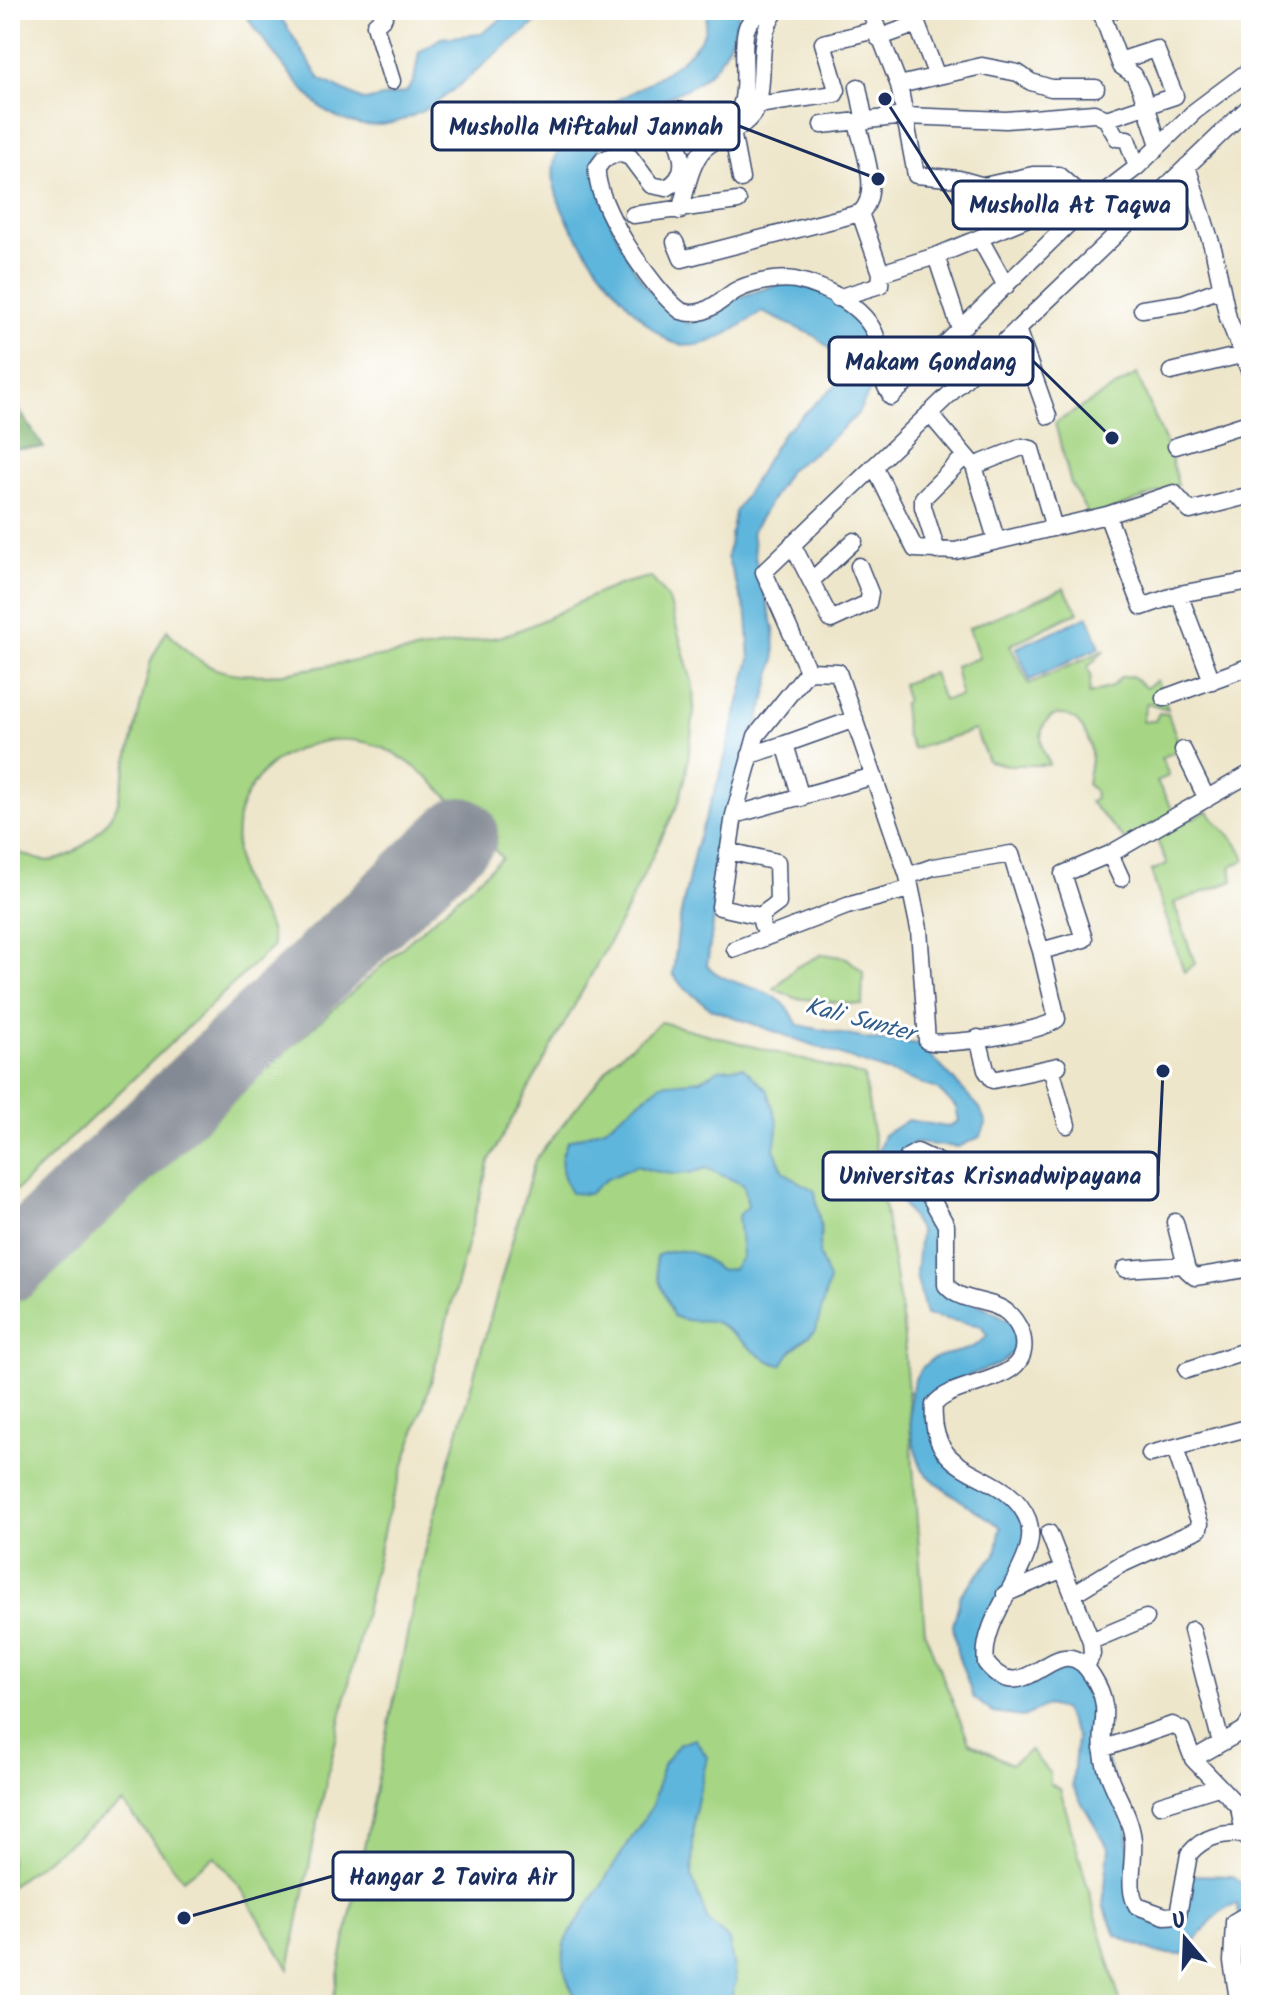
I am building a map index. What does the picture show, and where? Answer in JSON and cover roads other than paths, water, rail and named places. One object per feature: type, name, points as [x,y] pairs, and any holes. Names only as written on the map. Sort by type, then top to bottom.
[{"type":"street","points":[[384,10],[384,17],[375,25],[392,81]]},
{"type":"street","points":[[761,10],[746,27],[742,98],[735,118],[713,126],[681,109],[674,110],[668,120],[683,162],[674,184],[666,188],[651,185],[630,157],[618,153],[603,160],[597,168],[599,188],[644,272],[681,311],[702,312],[742,288],[790,280],[837,298],[858,311],[873,328],[882,379],[892,396],[1090,203],[1137,167],[1195,111],[1251,69]]},
{"type":"street","points":[[680,211],[697,160],[704,149],[751,117],[757,105],[766,27],[777,10]]},
{"type":"street","points":[[870,10],[899,85],[918,176],[959,179],[984,186],[1033,175],[1058,175],[1090,203]]},
{"type":"street","points":[[1038,10],[1107,11],[1121,66],[1134,75],[1159,145]]},
{"type":"street","points":[[757,105],[835,94],[837,90],[823,43],[917,24],[936,74]]},
{"type":"street","points":[[1106,119],[1175,96],[1157,50],[1125,59],[1121,66]]},
{"type":"street","points":[[899,85],[936,74],[989,66],[1018,73],[1031,82],[1051,88],[1096,88]]},
{"type":"street","points":[[675,242],[682,259],[860,213],[865,209],[870,189],[858,87]]},
{"type":"street","points":[[808,671],[764,572],[1251,105]]},
{"type":"street","points":[[822,125],[905,116],[1006,120],[1094,113],[1106,119],[1117,138],[1127,139],[1152,126]]},
{"type":"street","points":[[732,131],[741,179]]},
{"type":"street","points":[[1127,139],[1137,167]]},
{"type":"street","points":[[1187,166],[1214,252],[1220,289],[1241,355],[1251,375]]},
{"type":"street","points":[[633,215],[738,201]]},
{"type":"street","points":[[881,273],[936,256],[1057,206]]},
{"type":"street","points":[[837,298],[880,285],[881,273],[860,213]]},
{"type":"street","points":[[980,239],[1006,286]]},
{"type":"street","points":[[936,256],[960,329]]},
{"type":"street","points":[[1142,309],[1183,303],[1220,289]]},
{"type":"street","points":[[1017,329],[1048,416]]},
{"type":"street","points":[[1171,372],[1241,355]]},
{"type":"street","points":[[929,413],[970,461],[996,539]]},
{"type":"street","points":[[1176,446],[1251,422]]},
{"type":"street","points":[[937,551],[923,498],[970,461],[1022,447],[1031,449],[1054,528]]},
{"type":"street","points":[[874,466],[912,547],[937,551],[955,551],[996,539],[1054,528],[1174,493],[1190,511],[1251,495]]},
{"type":"street","points":[[1107,515],[1142,607],[1179,594],[1251,581]]},
{"type":"street","points":[[811,581],[854,541]]},
{"type":"street","points":[[792,544],[827,616],[837,620],[863,607],[870,598],[859,566]]},
{"type":"street","points":[[1179,594],[1212,681]]},
{"type":"street","points":[[1164,698],[1251,666]]},
{"type":"street","points":[[728,851],[777,862],[778,903],[760,916],[720,907],[728,851],[734,815],[750,755],[761,729],[808,671],[837,670],[909,882],[919,929],[925,1037],[928,1043],[1046,1027],[1057,1019],[1041,951],[1011,854],[933,867],[909,882],[735,949]]},
{"type":"street","points":[[750,755],[855,719]]},
{"type":"street","points":[[785,744],[801,798]]},
{"type":"street","points":[[1183,750],[1207,799]]},
{"type":"street","points":[[1041,951],[1084,939],[1063,874],[1110,854],[1251,773]]},
{"type":"street","points":[[734,815],[874,776]]},
{"type":"street","points":[[1110,854],[1121,878]]},
{"type":"street","points":[[760,916],[767,938]]},
{"type":"street","points":[[978,1038],[986,1070],[993,1080],[1055,1067],[1067,1125]]},
{"type":"street","points":[[956,1170],[924,1153],[917,1152],[908,1157],[946,1225],[946,1285],[962,1296],[1005,1310],[1021,1332],[1024,1344],[1018,1362],[1005,1374],[941,1396],[934,1405],[937,1442],[950,1460],[1008,1496],[1028,1521],[1030,1532],[1024,1560],[985,1639],[986,1663],[992,1670],[1014,1682],[1027,1678],[1056,1658],[1077,1661],[1086,1667],[1099,1687],[1107,1711],[1102,1749],[1133,1838],[1132,1895],[1137,1906],[1165,1916],[1178,1915],[1189,1854],[1195,1847],[1210,1837],[1247,1838],[1239,1807],[1193,1759],[1182,1730],[1172,1725],[1102,1749]]},
{"type":"street","points":[[1175,1222],[1185,1265],[1195,1277],[1251,1268]]},
{"type":"street","points":[[1125,1269],[1185,1265]]},
{"type":"street","points":[[1187,1370],[1251,1349]]},
{"type":"street","points":[[1150,1454],[1251,1427]]},
{"type":"street","points":[[1073,1594],[1120,1565],[1199,1529],[1175,1448]]},
{"type":"street","points":[[1049,1533],[1091,1641],[1092,1654],[1086,1667]]},
{"type":"street","points":[[1005,1594],[1063,1569]]},
{"type":"street","points":[[1091,1641],[1146,1618]]},
{"type":"street","points":[[1192,1630],[1221,1743]]},
{"type":"street","points":[[1193,1759],[1244,1730],[1251,1720]]},
{"type":"street","points":[[1160,1805],[1218,1787]]},
{"type":"street","points":[[1239,2005],[1232,1962],[1244,1916]]},
{"type":"water","points":[[242,10],[276,10],[320,79],[365,101],[406,92],[414,81],[419,52],[441,38],[481,34],[514,10],[551,10],[445,97],[401,121],[378,125],[354,123],[329,113],[319,105],[283,65]]},
{"type":"water","points":[[708,10],[739,10],[735,28],[719,62],[693,85],[624,120],[600,146],[595,164],[597,178],[608,216],[621,244],[653,294],[688,324],[740,297],[791,280],[837,299],[875,339],[878,376],[857,415],[822,447],[790,469],[752,532],[756,562],[774,628],[775,660],[742,767],[726,835],[707,965],[723,977],[774,997],[785,1005],[798,1025],[867,1039],[920,1044],[980,1108],[986,1124],[980,1137],[958,1147],[913,1143],[902,1155],[942,1218],[944,1286],[1014,1323],[1016,1349],[1000,1364],[945,1384],[927,1404],[940,1453],[1015,1503],[1030,1532],[985,1653],[1007,1680],[1056,1658],[1093,1676],[1102,1749],[1126,1813],[1132,1895],[1171,1917],[1186,1875],[1233,1876],[1251,1889],[1251,2005],[1239,2005],[1240,1917],[1237,1904],[1215,1917],[1182,1955],[1156,1953],[1116,1935],[1103,1905],[1109,1849],[1072,1786],[1077,1737],[1063,1710],[1048,1705],[1023,1717],[993,1713],[973,1697],[957,1652],[953,1625],[961,1594],[996,1554],[1001,1527],[946,1490],[922,1468],[911,1429],[911,1398],[913,1384],[927,1363],[972,1347],[987,1336],[981,1326],[926,1315],[916,1275],[920,1231],[886,1177],[878,1152],[884,1135],[908,1120],[947,1127],[959,1121],[956,1107],[937,1089],[711,1009],[682,986],[673,974],[679,923],[695,849],[722,769],[750,659],[747,616],[727,557],[735,512],[783,433],[838,383],[837,354],[813,335],[762,312],[727,334],[701,344],[675,344],[663,337],[615,290],[576,235],[556,193],[554,161],[567,137],[589,117],[677,63],[703,36]]},
{"type":"water","points":[[1088,616],[1100,647],[1030,680],[1016,648]]},
{"type":"water","points":[[743,1067],[768,1091],[778,1124],[774,1149],[784,1172],[815,1191],[821,1229],[819,1254],[829,1280],[816,1330],[792,1350],[782,1365],[756,1353],[717,1323],[673,1316],[658,1274],[656,1256],[674,1251],[698,1255],[719,1270],[733,1269],[742,1256],[738,1216],[748,1207],[744,1185],[706,1168],[671,1174],[636,1166],[605,1180],[589,1194],[571,1193],[562,1167],[562,1154],[568,1141],[605,1128],[661,1084],[701,1080],[719,1069]]},
{"type":"water","points":[[695,1739],[707,1757],[694,1817],[692,1878],[708,1921],[729,1940],[736,1982],[729,2005],[582,2005],[566,1976],[564,1943],[652,1806],[663,1765],[679,1744]]},
{"type":"place","name":"Musholla At Taqwa","points":[[885,99]]},
{"type":"place","name":"Musholla Miftahul Jannah","points":[[878,179]]},
{"type":"place","name":"Makam Gondang","points":[[1112,438]]},
{"type":"place","name":"Universitas Krisnadwipayana","points":[[1163,1071]]},
{"type":"place","name":"Hangar 2 Tavira Air","points":[[184,1918]]},
{"type":"water label","name":"Kali Sunter","points":[[860,1019]]}]
